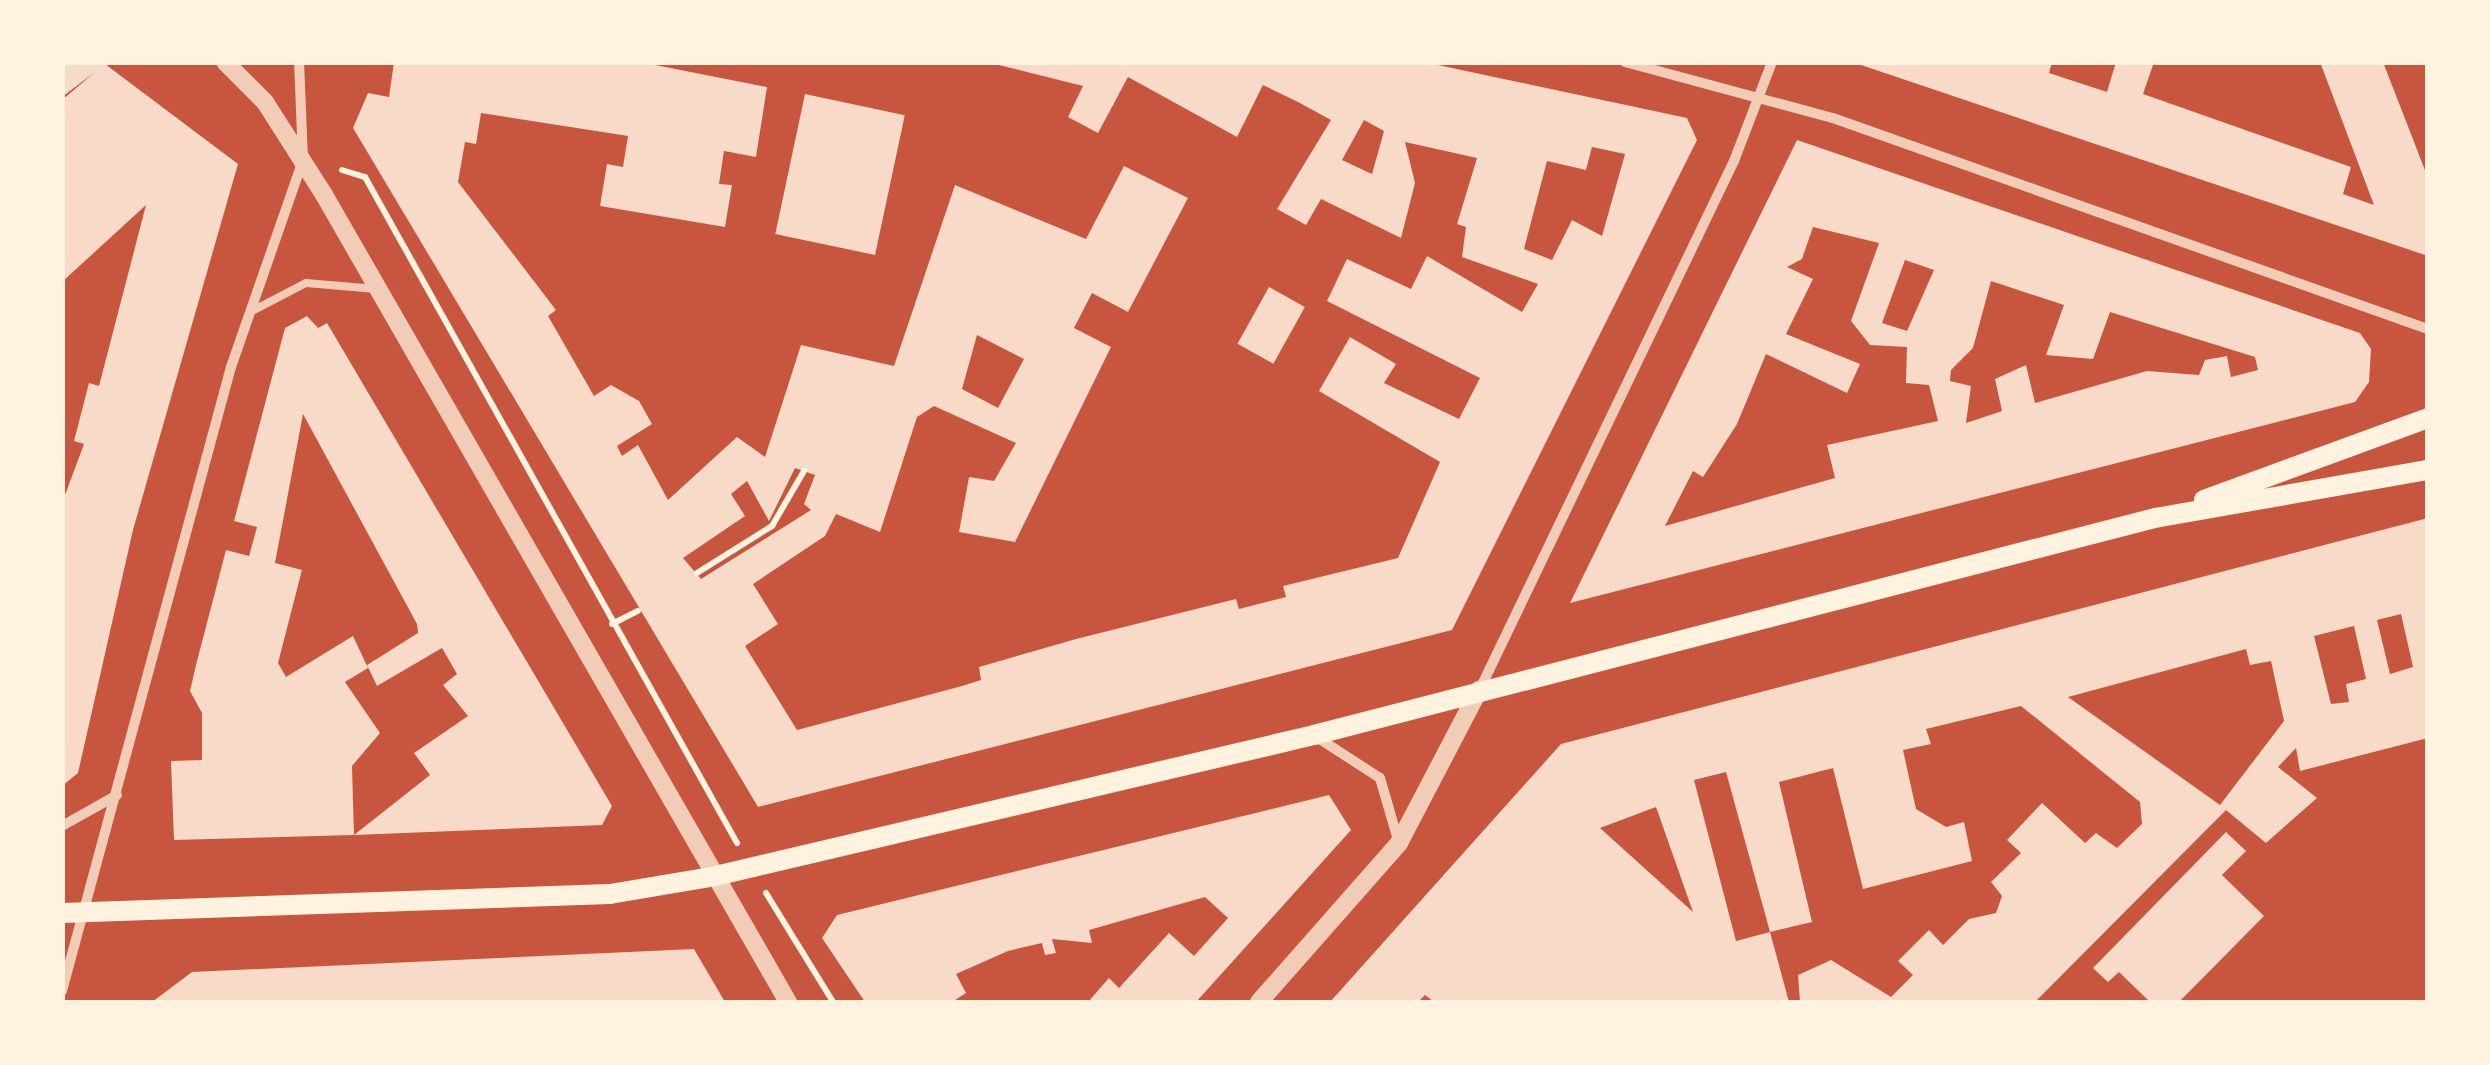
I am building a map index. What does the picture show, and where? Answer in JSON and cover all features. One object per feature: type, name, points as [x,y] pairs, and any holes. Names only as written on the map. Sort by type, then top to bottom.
[{"type":"main road","points":[[2155,518],[2428,418]]},
{"type":"main road","points":[[62,914],[610,894],[711,877],[1314,735],[2155,518],[2428,470]]},
{"type":"street","points":[[226,62],[303,160],[711,877],[788,1002]]},
{"type":"street","points":[[62,991],[250,312],[303,160],[298,62]]},
{"type":"street","points":[[1625,62],[1758,99],[2428,329]]},
{"type":"street","points":[[1259,1002],[1398,843],[1479,690],[1772,62]]},
{"type":"street","points":[[1314,735],[1380,778],[1396,809],[1398,843]]},
{"type":"street","points":[[62,826],[117,796]]},
{"type":"lane","points":[[250,312],[306,283],[378,290]]},
{"type":"path","points":[[303,160],[365,176],[750,868],[833,1002]]},
{"type":"path","points":[[697,573],[772,526],[804,471]]},
{"type":"building","points":[[62,62],[105,64],[238,164],[133,530],[78,773],[62,786],[62,503],[84,444],[74,441],[89,383],[99,386],[146,205],[62,282],[62,100],[95,72],[62,97]]},
{"type":"building","points":[[394,62],[640,62],[767,87],[756,157],[724,151],[719,184],[732,185],[725,227],[600,206],[607,164],[623,167],[628,136],[481,113],[476,144],[465,142],[458,182],[556,310],[548,316],[594,396],[611,385],[639,401],[652,424],[617,446],[622,456],[638,445],[668,500],[737,437],[765,457],[801,345],[894,366],[955,185],[1086,239],[1124,166],[1188,198],[1128,312],[1092,293],[1074,328],[1111,347],[1015,542],[959,532],[969,477],[994,481],[1016,443],[934,406],[917,417],[880,532],[836,514],[825,536],[753,584],[778,624],[745,646],[797,730],[981,680],[979,667],[1076,639],[1236,599],[1239,609],[1286,597],[1283,586],[1398,558],[1440,462],[1319,391],[1350,337],[1396,364],[1384,383],[1459,419],[1480,378],[1327,301],[1347,259],[1411,289],[1427,256],[1522,312],[1538,284],[1462,257],[1466,227],[1457,224],[1477,158],[1405,142],[1415,183],[1401,238],[1321,199],[1306,225],[1277,209],[1331,120],[1298,102],[1263,85],[1237,137],[1128,77],[1098,133],[1068,117],[1083,86],[987,62],[1424,62],[1687,118],[1697,140],[1452,630],[758,807],[353,128],[368,93],[389,97]],"holes":[[[1364,120],[1384,131],[1372,174],[1342,160]],[[1592,147],[1625,154],[1602,236],[1572,220],[1552,260],[1524,249],[1547,161],[1586,170]],[[977,335],[1024,359],[998,408],[962,389]],[[795,468],[815,475],[804,504],[811,510],[701,579],[683,558],[745,516],[731,494],[747,481],[769,521]]]},
{"type":"building","points":[[1852,62],[2052,62],[2049,73],[2107,92],[2116,62],[2154,62],[2143,94],[2351,167],[2343,194],[2374,205],[2320,62],[2383,62],[2428,178],[2428,256]]},
{"type":"building","points":[[805,94],[905,115],[875,255],[775,234]]},
{"type":"building","points":[[1797,140],[2360,333],[2371,349],[2369,382],[2355,402],[1570,603]],"holes":[[[1813,227],[1879,243],[1851,321],[1870,345],[1907,347],[1906,383],[1929,385],[1938,421],[1827,445],[1835,478],[1665,526],[1693,471],[1703,477],[1737,424],[1766,354],[1847,393],[1860,364],[1786,334],[1813,279],[1787,267],[1802,259]],[[1905,260],[1934,270],[1907,331],[1882,323]],[[1991,281],[2064,305],[2046,355],[2093,359],[2110,312],[2255,357],[2258,370],[2231,377],[2227,356],[2205,360],[2199,375],[2147,371],[2035,403],[2026,365],[1995,379],[2002,411],[1966,423],[1971,386],[1950,381],[1951,370],[1973,348]]]},
{"type":"building","points":[[1269,287],[1305,307],[1273,364],[1237,344]]},
{"type":"building","points":[[307,316],[318,328],[327,323],[612,806],[602,825],[354,835],[174,840],[171,761],[202,760],[202,713],[190,691],[196,665],[226,550],[249,556],[257,527],[234,521],[285,328]],"holes":[[[303,414],[417,624],[418,633],[367,665],[377,686],[442,648],[457,674],[443,685],[468,716],[414,753],[430,775],[354,835],[352,766],[380,733],[345,682],[368,668],[353,636],[286,677],[278,663],[302,570],[275,563]]]},
{"type":"building","points":[[2428,518],[2428,738],[2300,771],[2296,748],[2278,767],[2317,798],[2266,843],[2226,810],[2035,1002],[1800,1002],[1798,975],[1831,960],[1891,997],[1913,975],[1898,961],[1929,930],[1943,945],[1969,919],[1996,913],[2002,896],[1991,882],[2021,853],[2007,840],[2042,803],[2085,843],[2096,833],[2117,848],[2142,824],[2140,802],[2021,706],[1926,729],[1931,744],[1903,750],[1916,809],[1946,827],[1964,822],[1972,861],[1863,889],[1833,768],[1779,782],[1812,922],[1770,932],[1789,1002],[1434,1002],[1425,995],[1418,1002],[1330,1002],[1561,744]],"holes":[[[2401,614],[2413,667],[2390,674],[2377,620]],[[2354,626],[2366,679],[2346,684],[2349,702],[2331,704],[2314,636]],[[2246,649],[2250,665],[2271,661],[2284,721],[2220,805],[2068,697]],[[1726,772],[1770,932],[1736,941],[1694,780]],[[1656,807],[1693,912],[1600,828]]]},
{"type":"building","points":[[1329,795],[1351,830],[1196,1002],[1088,1002],[1109,978],[1119,988],[1169,933],[1194,956],[1228,918],[1205,897],[1089,930],[1092,943],[1052,939],[1056,953],[1045,955],[1042,943],[1008,951],[956,974],[966,993],[952,1002],[865,1002],[822,938],[837,915]]},
{"type":"building","points":[[2226,832],[2246,851],[2222,875],[2264,916],[2179,1002],[2150,1002],[2119,972],[2108,982],[2093,968]]},
{"type":"building","points":[[694,949],[725,1002],[152,1002],[192,972]]}]
